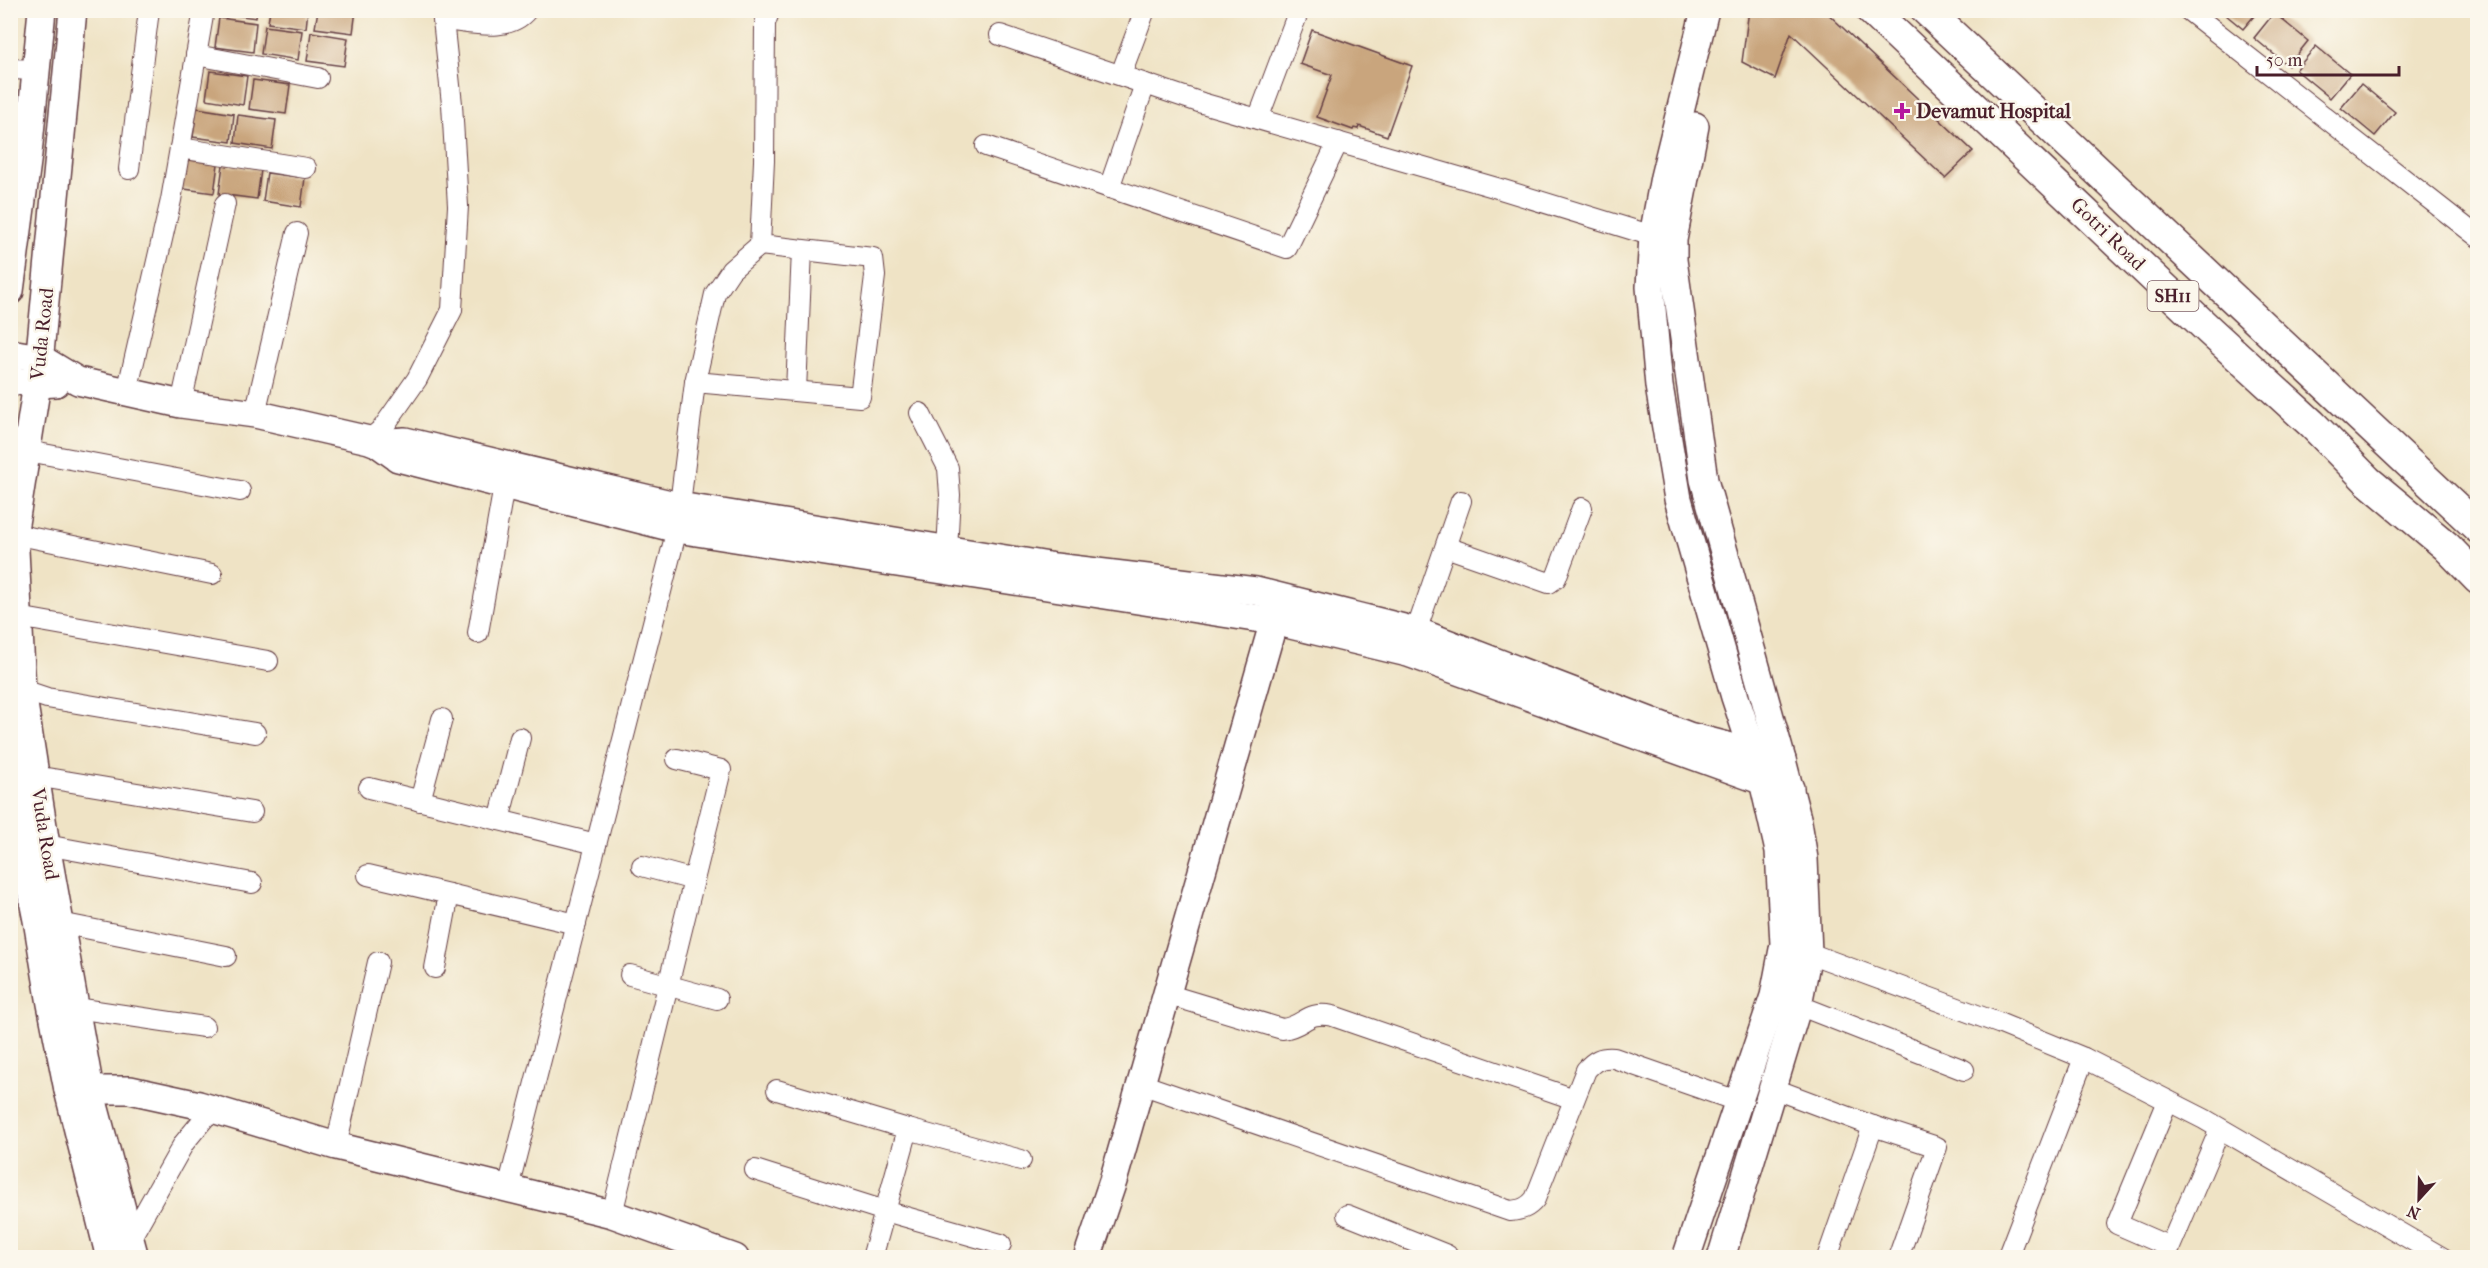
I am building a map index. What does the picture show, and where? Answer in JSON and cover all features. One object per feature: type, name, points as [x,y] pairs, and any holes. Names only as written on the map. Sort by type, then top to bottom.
[{"type":"main road","name":"Gotri Road","points":[[1871,10],[2210,331],[2312,424],[2368,481],[2451,552],[2478,579]]},
{"type":"main road","name":"Gotri Road","points":[[1926,10],[2478,528]]},
{"type":"main road","points":[[1964,97],[1988,68]]},
{"type":"street","name":"Vuda Road","points":[[10,291],[23,70],[42,10]]},
{"type":"street","name":"Vuda Road","points":[[73,10],[39,371],[14,534],[18,617],[16,689],[35,776],[76,1008],[79,1090],[133,1248]]},
{"type":"street","points":[[129,169],[149,10]]},
{"type":"street","points":[[127,392],[171,200],[204,10]]},
{"type":"street","points":[[363,439],[382,429],[417,379],[452,310],[458,206],[452,104],[443,15],[505,25],[520,19],[527,10]]},
{"type":"street","points":[[508,1188],[678,518],[695,382],[711,309],[718,288],[731,270],[760,245],[764,149],[765,23],[770,10]]},
{"type":"street","points":[[1121,74],[1145,10]]},
{"type":"street","points":[[1258,119],[1299,10]]},
{"type":"street","points":[[1686,1257],[1774,996],[1796,949],[1779,851],[1763,781],[1752,752],[1678,499],[1659,386],[1650,287],[1653,236],[1664,177],[1705,10]]},
{"type":"street","points":[[1720,10],[1675,224],[1673,260],[1704,480],[1790,788],[1804,859],[1796,949],[1798,1005],[1722,1257]]},
{"type":"street","points":[[2188,10],[2478,237]]},
{"type":"street","points":[[1000,35],[1258,119],[1653,236]]},
{"type":"street","points":[[196,55],[318,78]]},
{"type":"street","points":[[1109,188],[1145,84]]},
{"type":"street","points":[[986,146],[1287,248],[1338,142]]},
{"type":"street","points":[[180,148],[306,168]]},
{"type":"street","points":[[181,404],[225,204]]},
{"type":"street","points":[[255,414],[297,233]]},
{"type":"street","points":[[695,382],[860,397],[875,276],[873,258],[760,245]]},
{"type":"street","points":[[796,391],[802,250]]},
{"type":"street","points":[[10,353],[39,371],[78,381],[181,404],[255,414],[363,439],[405,441],[678,518],[946,550],[1055,567],[1256,591],[1689,736],[1782,760]]},
{"type":"street","points":[[10,380],[39,371]]},
{"type":"street","points":[[920,413],[948,468],[950,495],[946,550]]},
{"type":"street","points":[[363,439],[398,459],[504,486],[1274,621],[1412,642],[1763,781],[1790,788]]},
{"type":"street","points":[[28,451],[240,491]]},
{"type":"street","points":[[478,633],[504,486]]},
{"type":"street","points":[[1412,642],[1461,501]]},
{"type":"street","points":[[1446,547],[1549,583],[1556,578],[1582,508]]},
{"type":"street","points":[[2451,552],[2478,528]]},
{"type":"street","points":[[14,534],[212,574]]},
{"type":"street","points":[[18,617],[268,661]]},
{"type":"street","points":[[1086,1257],[1113,1181],[1274,621]]},
{"type":"street","points":[[16,689],[47,698],[255,733]]},
{"type":"street","points":[[420,801],[442,719]]},
{"type":"street","points":[[498,820],[520,738]]},
{"type":"street","name":"Vuda Road","points":[[10,759],[21,840],[79,1090],[110,1257]]},
{"type":"street","points":[[612,1214],[720,770],[676,759]]},
{"type":"street","points":[[35,776],[252,812]]},
{"type":"street","points":[[369,788],[596,844]]},
{"type":"street","points":[[46,845],[252,883]]},
{"type":"street","points":[[642,866],[694,880]]},
{"type":"street","points":[[368,875],[576,924]]},
{"type":"street","points":[[435,968],[449,894]]},
{"type":"street","points":[[60,923],[226,956]]},
{"type":"street","points":[[1796,949],[2001,1024],[2084,1058],[2220,1129],[2443,1257]]},
{"type":"street","points":[[336,1146],[378,963]]},
{"type":"street","points":[[630,975],[717,999]]},
{"type":"street","points":[[1166,994],[1282,1029],[1298,1025],[1315,1014],[1332,1016],[1574,1100]]},
{"type":"street","points":[[1798,1005],[1964,1070]]},
{"type":"street","points":[[76,1008],[204,1027]]},
{"type":"street","points":[[1141,1084],[1510,1211],[1530,1206],[1535,1199],[1586,1070],[1594,1061],[1603,1057],[1614,1058],[1740,1102]]},
{"type":"street","points":[[2007,1257],[2084,1058]]},
{"type":"street","points":[[1772,1088],[1937,1147],[1898,1257]]},
{"type":"street","points":[[79,1090],[130,1090],[336,1146],[612,1214],[735,1257]]},
{"type":"street","points":[[777,1090],[1022,1160]]},
{"type":"street","points":[[2168,1101],[2116,1224],[2170,1247],[2220,1129]]},
{"type":"street","points":[[133,1248],[184,1143],[232,1116]]},
{"type":"street","points":[[1827,1257],[1873,1126]]},
{"type":"street","points":[[872,1257],[908,1128]]},
{"type":"street","points":[[756,1170],[885,1211],[1001,1244]]},
{"type":"street","points":[[1347,1215],[1447,1255],[1446,1257]]},
{"type":"building","points":[[219,10],[257,10],[256,18],[219,13]]},
{"type":"building","points":[[270,10],[308,10],[306,28],[268,23]]},
{"type":"building","points":[[318,10],[356,10],[353,33],[315,28]]},
{"type":"building","points":[[1749,10],[1824,10],[1973,151],[1945,178],[1791,33],[1775,79],[1742,62]]},
{"type":"building","points":[[2220,10],[2259,10],[2243,29]]},
{"type":"building","points":[[2274,13],[2308,41],[2288,66],[2254,38]]},
{"type":"building","points":[[219,18],[256,23],[253,52],[215,47]]},
{"type":"building","points":[[265,26],[302,31],[298,60],[261,54]]},
{"type":"building","points":[[1312,30],[1412,66],[1387,136],[1359,126],[1358,129],[1353,130],[1317,117],[1332,75],[1300,64]]},
{"type":"building","points":[[311,32],[348,38],[344,66],[307,61]]},
{"type":"building","points":[[2316,46],[2350,74],[2330,98],[2296,70]]},
{"type":"building","points":[[210,71],[247,76],[243,105],[206,99]]},
{"type":"building","points":[[253,80],[290,85],[286,114],[249,109]]},
{"type":"building","points":[[2361,84],[2395,112],[2375,136],[2341,108]]},
{"type":"building","points":[[197,108],[234,114],[231,142],[193,137]]},
{"type":"building","points":[[238,115],[276,120],[272,149],[235,143]]},
{"type":"building","points":[[181,159],[218,164],[214,193],[177,188]]},
{"type":"building","points":[[223,165],[261,170],[257,199],[219,194]]},
{"type":"building","points":[[267,173],[305,178],[301,207],[263,201]]},
{"type":"place","name":"Devamut Hospital","points":[[1902,111]]}]
